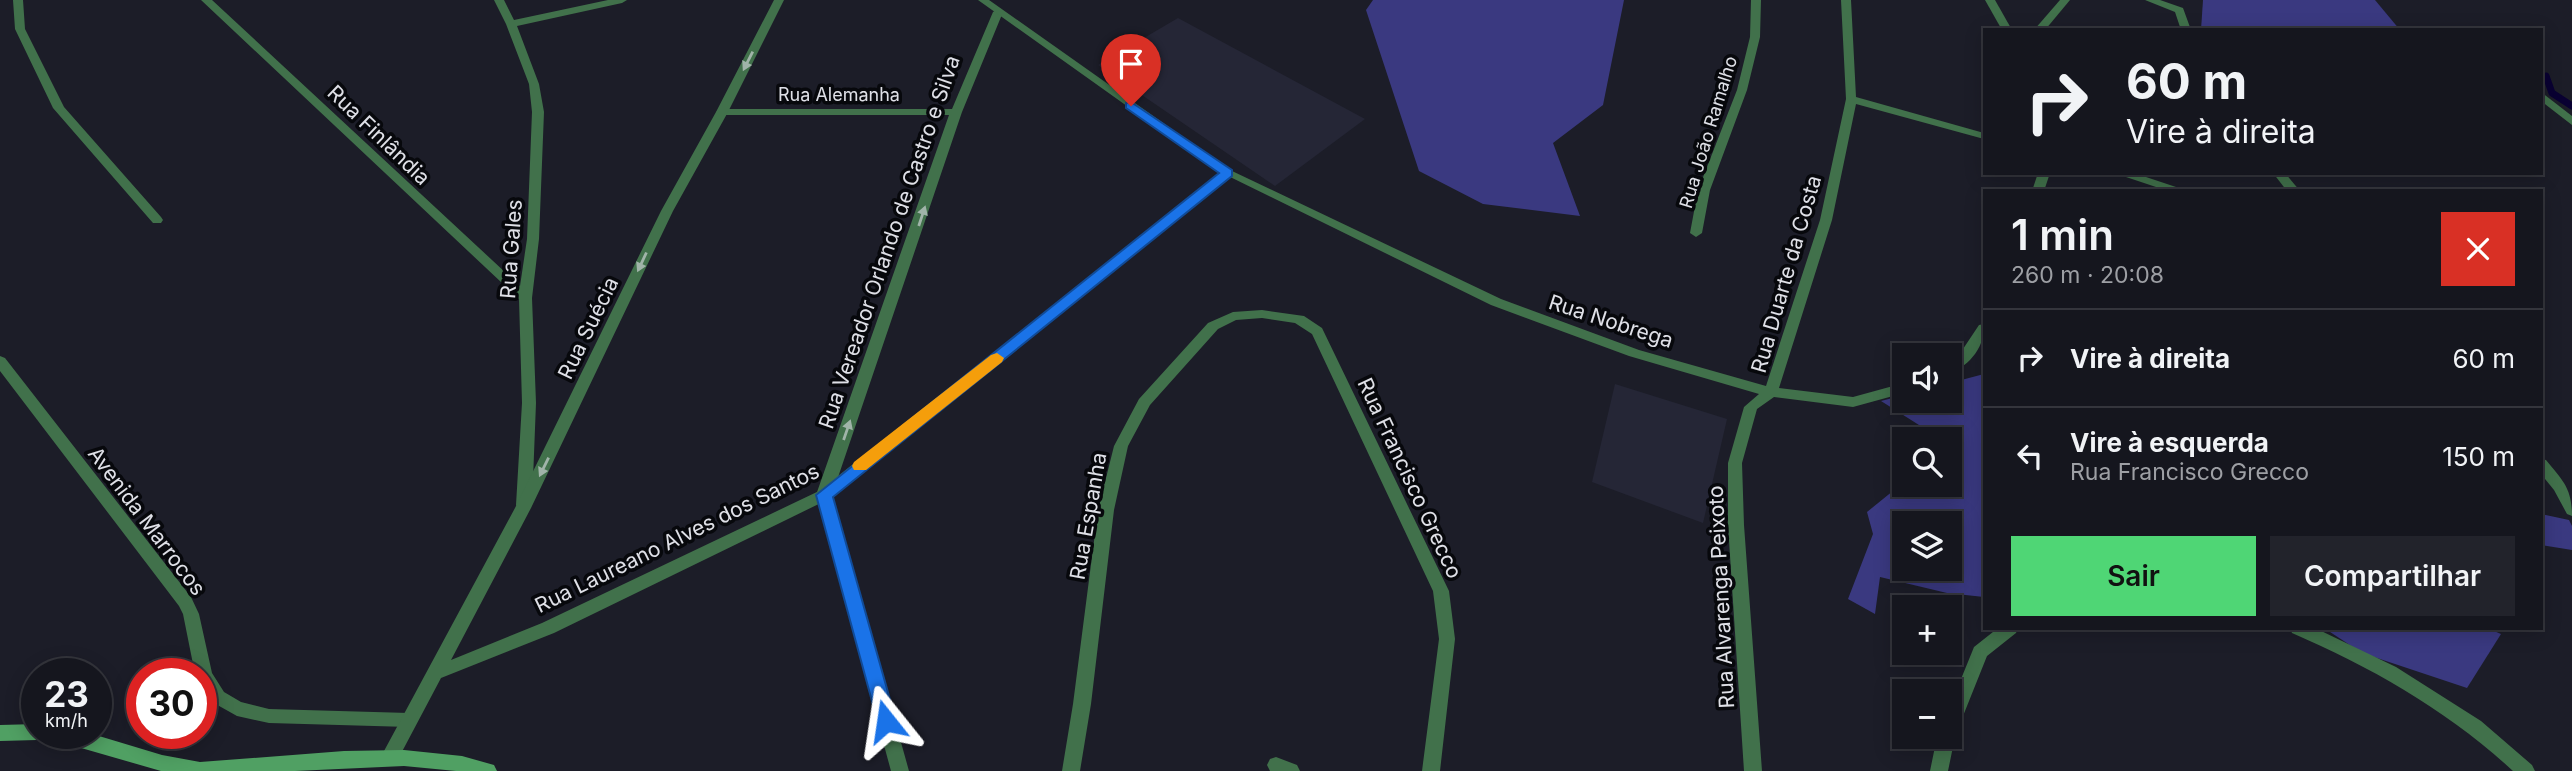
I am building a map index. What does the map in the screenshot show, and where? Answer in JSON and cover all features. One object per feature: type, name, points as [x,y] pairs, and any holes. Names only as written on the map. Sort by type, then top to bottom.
[{"type":"main road","points":[[0,733],[21,732]]},
{"type":"main road","points":[[112,749],[157,764],[202,770],[390,757],[472,766],[488,771]]},
{"type":"street","points":[[18,0],[20,29],[59,108],[157,220]]},
{"type":"street","name":"Rua Finlândia","points":[[206,0],[525,298]]},
{"type":"street","name":"Rua Gales","points":[[499,0],[534,84],[538,112],[533,239],[525,298],[529,403],[523,508]]},
{"type":"street","points":[[511,24],[622,0]]},
{"type":"street","name":"Rua Suécia","points":[[433,674],[523,508],[667,211],[722,112],[779,0]]},
{"type":"street","points":[[983,0],[1227,173]]},
{"type":"street","name":"Rua João Ramalho","points":[[1696,233],[1704,190],[1742,90],[1755,37],[1756,0]]},
{"type":"street","name":"Rua Duarte da Costa","points":[[1772,392],[1826,220],[1851,99],[1846,0]]},
{"type":"street","points":[[1990,0],[2006,28]]},
{"type":"street","points":[[2041,28],[2065,0]]},
{"type":"street","points":[[2150,0],[2179,10],[2185,28]]},
{"type":"street","name":"Rua Vereador Orlando de Castro e Silva","points":[[824,495],[956,112],[998,12]]},
{"type":"street","points":[[2543,97],[2572,122]]},
{"type":"street","points":[[1851,99],[1983,136]]},
{"type":"street","name":"Rua Alemanha","points":[[722,112],[956,112]]},
{"type":"street","name":"Rua Nobrega","points":[[1227,173],[1496,302],[1594,340],[1772,392],[1853,402],[1892,391]]},
{"type":"street","name":"Rua Laureano Alves dos Santos","points":[[433,674],[548,628],[824,495],[1227,173]]},
{"type":"street","points":[[2127,175],[2175,189]]},
{"type":"street","points":[[2281,175],[2292,189]]},
{"type":"street","name":"Rua Espanha","points":[[1071,771],[1106,510],[1121,446],[1144,402],[1213,326],[1233,316],[1262,314],[1299,319],[1318,331]]},
{"type":"street","points":[[1962,361],[1983,330]]},
{"type":"street","name":"Rua Francisco Grecco","points":[[1318,331],[1441,591],[1447,639],[1431,771]]},
{"type":"street","name":"Avenida Marrocos","points":[[0,361],[185,603],[191,614],[204,675],[218,697],[237,709],[269,716],[409,720]]},
{"type":"street","name":"Rua Alvarenga Peixoto","points":[[1753,771],[1735,525],[1735,463],[1751,407],[1772,392]]},
{"type":"street","points":[[2543,466],[2560,487],[2572,510]]},
{"type":"street","points":[[824,495],[900,771]]},
{"type":"street","points":[[1962,696],[1980,652],[2008,630]]},
{"type":"street","points":[[2303,630],[2345,648],[2426,693],[2489,736],[2526,771]]},
{"type":"street","points":[[390,757],[433,674]]},
{"type":"street","points":[[1939,771],[1944,749]]},
{"type":"shaded area","points":[[1373,0],[1624,0],[1603,105],[1553,143],[1580,216],[1483,204],[1419,171],[1366,10]]},
{"type":"shaded area","points":[[2203,0],[2375,0],[2398,28],[2201,28]]},
{"type":"shaded area","points":[[1178,18],[1365,119],[1275,186],[1098,65]]},
{"type":"shaded area","points":[[1983,374],[1983,597],[1947,593],[1897,581],[1962,581],[1962,511],[1892,511],[1892,580],[1880,577],[1875,614],[1848,599],[1873,534],[1867,512],[1892,492],[1892,497],[1962,497],[1962,427],[1919,425],[1900,413],[1962,413],[1962,380]]},
{"type":"shaded area","points":[[1615,384],[1727,419],[1703,523],[1592,482]]},
{"type":"shaded area","points":[[1892,398],[1892,408],[1881,401]]},
{"type":"shaded area","points":[[2543,514],[2569,520],[2572,526],[2572,550],[2543,545]]},
{"type":"shaded area","points":[[2327,630],[2492,630],[2501,634],[2467,688],[2362,653]]},
{"type":"waterway","points":[[2546,76],[2552,93],[2572,106]]},
{"type":"slow traffic","points":[[860,466],[997,358]]},
{"type":"route","points":[[886,721],[824,495],[1227,173],[1131,106]]}]
